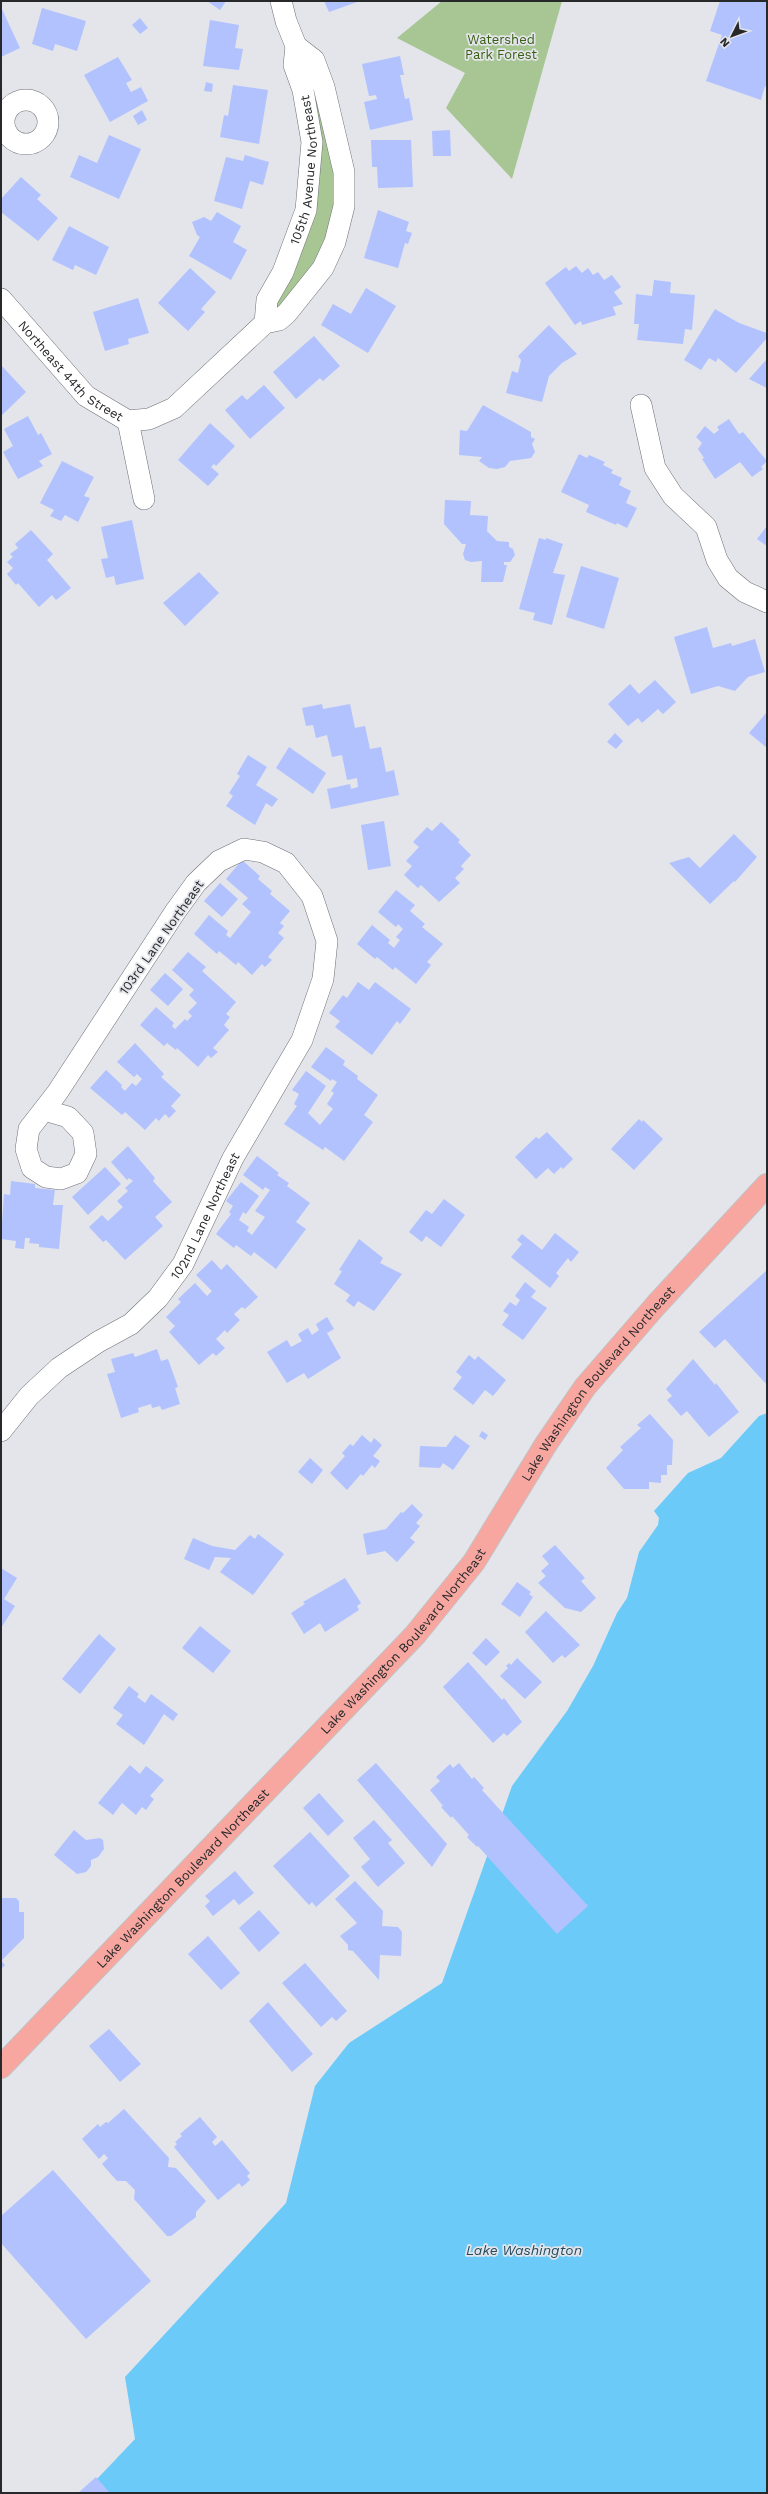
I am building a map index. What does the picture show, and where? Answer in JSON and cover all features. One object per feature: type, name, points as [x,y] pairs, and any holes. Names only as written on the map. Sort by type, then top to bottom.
[{"type":"main road","name":"Lake Washington Boulevard Northeast","points":[[1,2067],[415,1635],[474,1562],[546,1444],[585,1387],[657,1304],[767,1185]]},
{"type":"street","points":[[281,1],[286,21],[296,46]]},
{"type":"street","name":"105th Avenue Northeast","points":[[265,323],[268,300],[283,272],[306,210],[312,142],[303,90],[294,65],[296,46]]},
{"type":"street","name":"105th Avenue Northeast","points":[[128,421],[149,420],[174,408],[265,323],[280,320],[323,268],[335,242],[344,206],[344,172],[324,87],[314,60],[296,46]]},
{"type":"street","name":"Northeast 44th Street","points":[[1,299],[86,396],[128,421]]},
{"type":"street","points":[[641,405],[655,468],[673,496],[706,527],[717,560],[728,578],[745,592],[767,602]]},
{"type":"street","points":[[128,421],[144,499]]},
{"type":"street","name":"103rd Lane Northeast","points":[[44,1110],[175,912],[196,883],[219,861],[244,849],[263,852],[286,863],[312,896],[327,941]]},
{"type":"street","name":"102nd Lane Northeast","points":[[1,1431],[29,1396],[58,1368],[98,1342],[131,1324],[158,1298],[183,1264],[233,1158],[302,1040],[323,979],[327,941]]},
{"type":"green space","name":"Watershed Park Forest","points":[[442,1],[562,1],[512,179],[446,108],[465,73],[397,38]]},
{"type":"green space","points":[[310,69],[336,165],[332,223],[313,267],[278,309],[276,305],[293,276],[312,221]]},
{"type":"water","name":"Lake Washington","points":[[767,1413],[767,2493],[99,2493],[97,2479],[135,2439],[125,2377],[286,2203],[315,2086],[349,2043],[442,1983],[512,1786],[567,1711],[593,1666],[617,1613],[627,1598],[639,1552],[658,1525],[659,1518],[654,1511],[688,1473],[721,1458],[759,1416]]},
{"type":"building","points":[[207,1],[226,1],[220,10]]},
{"type":"building","points":[[324,1],[360,1],[329,12]]},
{"type":"building","points":[[720,1],[767,1],[767,87],[765,86],[761,100],[706,81],[722,35],[710,31]]},
{"type":"building","points":[[1,7],[20,48],[1,57]]},
{"type":"building","points":[[42,8],[86,21],[77,51],[55,44],[53,51],[32,44]]},
{"type":"building","points":[[140,18],[148,28],[140,34],[132,25]]},
{"type":"building","points":[[210,20],[239,25],[235,48],[243,49],[239,70],[203,66]]},
{"type":"building","points":[[400,56],[404,75],[400,75],[405,99],[409,98],[413,120],[370,130],[364,102],[377,99],[376,95],[369,96],[362,64]]},
{"type":"building","points":[[118,57],[132,80],[126,83],[131,92],[141,87],[148,101],[110,122],[84,75]]},
{"type":"building","points":[[206,82],[213,84],[212,92],[204,91]]},
{"type":"building","points":[[233,85],[268,90],[259,144],[220,137],[224,115],[228,116]]},
{"type":"building","points":[[142,110],[147,120],[138,125],[133,116]]},
{"type":"building","points":[[450,130],[451,156],[433,156],[432,131]]},
{"type":"building","points":[[109,135],[141,149],[119,199],[70,177],[79,155],[97,163]]},
{"type":"building","points":[[371,140],[411,140],[413,187],[378,188],[377,167],[372,167]]},
{"type":"building","points":[[245,155],[269,162],[263,185],[250,181],[242,209],[214,201],[226,157],[243,161]]},
{"type":"building","points":[[21,177],[41,195],[37,199],[58,218],[38,241],[1,212],[1,199]]},
{"type":"building","points":[[378,210],[409,222],[406,231],[412,233],[408,244],[405,243],[398,268],[364,258]]},
{"type":"building","points":[[217,212],[241,226],[233,242],[247,250],[231,280],[189,256],[200,237],[197,235],[192,222],[204,217],[211,221]]},
{"type":"building","points":[[69,226],[109,247],[96,275],[75,265],[73,270],[52,260]]},
{"type":"building","points":[[576,266],[582,273],[588,268],[593,275],[598,272],[604,280],[612,275],[621,287],[614,292],[623,304],[613,307],[616,315],[582,325],[581,321],[575,325],[545,283],[566,267],[569,271]]},
{"type":"building","points":[[190,268],[216,292],[201,309],[205,312],[188,331],[158,303]]},
{"type":"building","points":[[654,280],[671,282],[670,293],[695,295],[692,330],[685,329],[683,344],[637,340],[639,324],[634,324],[636,294],[652,296]]},
{"type":"building","points":[[366,288],[396,306],[368,353],[321,325],[333,304],[351,314]]},
{"type":"building","points":[[138,298],[149,333],[128,339],[129,344],[105,351],[93,312]]},
{"type":"building","points":[[715,309],[739,323],[767,333],[767,338],[736,373],[718,358],[716,362],[709,358],[701,370],[684,360]]},
{"type":"building","points":[[549,325],[577,354],[562,363],[549,376],[542,402],[506,393],[512,371],[518,373],[521,360],[518,356]]},
{"type":"building","points":[[314,336],[340,366],[323,381],[320,378],[296,399],[273,372]]},
{"type":"building","points":[[767,359],[767,388],[749,379]]},
{"type":"building","points":[[1,365],[26,392],[1,416]]},
{"type":"building","points":[[264,385],[285,408],[250,439],[225,410],[242,395],[247,400]]},
{"type":"building","points":[[483,405],[531,432],[531,437],[535,439],[532,444],[535,452],[531,458],[510,461],[505,467],[497,469],[489,468],[479,461],[482,457],[459,455],[460,430],[467,431]]},
{"type":"building","points":[[28,416],[38,435],[41,433],[52,454],[39,461],[43,466],[18,479],[3,452],[13,446],[4,429]]},
{"type":"building","points":[[729,419],[739,434],[743,432],[767,461],[761,467],[763,469],[752,477],[740,462],[715,479],[702,459],[704,458],[698,449],[702,443],[696,437],[705,426],[714,434],[719,430],[717,427]]},
{"type":"building","points":[[210,423],[235,446],[216,466],[214,464],[211,467],[219,474],[208,486],[178,460]]},
{"type":"building","points":[[579,454],[587,458],[589,455],[605,462],[603,465],[613,470],[611,473],[622,478],[619,485],[631,491],[626,503],[637,508],[627,528],[617,523],[616,525],[586,512],[589,505],[561,492]]},
{"type":"building","points":[[62,461],[94,477],[84,496],[90,498],[78,522],[65,515],[61,521],[50,516],[54,510],[40,503]]},
{"type":"building","points":[[445,500],[471,501],[470,515],[488,516],[487,531],[497,541],[509,542],[509,547],[513,549],[515,555],[510,562],[504,562],[504,565],[507,565],[503,582],[481,582],[482,561],[471,562],[465,560],[463,554],[466,544],[462,544],[444,524]]},
{"type":"building","points":[[132,520],[144,579],[116,585],[114,576],[106,578],[101,559],[108,558],[101,527]]},
{"type":"building","points":[[767,526],[767,546],[757,539]]},
{"type":"building","points":[[31,530],[53,554],[47,560],[71,588],[56,600],[52,595],[39,607],[18,583],[16,585],[7,574],[13,568],[7,562],[13,557],[10,554],[18,548],[15,544]]},
{"type":"building","points":[[539,538],[546,540],[546,538],[563,544],[553,573],[565,575],[552,625],[533,620],[535,613],[519,609]]},
{"type":"building","points":[[581,566],[619,578],[604,629],[566,617]]},
{"type":"building","points":[[199,572],[219,593],[185,626],[163,603]]},
{"type":"building","points":[[707,627],[713,648],[731,643],[732,646],[755,639],[765,672],[748,677],[735,691],[718,686],[691,694],[674,637]]},
{"type":"building","points":[[655,680],[676,702],[663,714],[658,709],[642,723],[638,718],[628,726],[608,704],[630,684],[639,694]]},
{"type":"building","points":[[322,704],[323,709],[350,704],[355,728],[365,726],[370,749],[381,747],[386,772],[394,770],[399,795],[331,809],[327,789],[350,784],[351,789],[358,787],[357,778],[347,780],[342,755],[332,757],[327,735],[316,738],[313,725],[306,726],[302,708]]},
{"type":"building","points":[[767,712],[767,748],[749,733]]},
{"type":"building","points":[[615,733],[623,741],[616,749],[607,742]]},
{"type":"building","points":[[289,747],[326,773],[313,794],[276,768]]},
{"type":"building","points":[[248,755],[267,767],[256,785],[278,799],[272,807],[266,803],[255,825],[226,806],[233,796],[229,793],[240,776],[237,774]]},
{"type":"building","points":[[384,821],[391,866],[368,870],[361,825]]},
{"type":"building","points":[[441,822],[460,840],[458,842],[471,855],[461,866],[464,869],[455,878],[460,883],[439,902],[421,885],[418,888],[404,875],[412,866],[406,861],[419,847],[413,842],[427,827],[432,831]]},
{"type":"building","points":[[734,834],[757,857],[735,882],[734,881],[710,904],[669,863],[689,857],[700,868]]},
{"type":"building","points":[[242,860],[260,876],[258,879],[272,891],[270,894],[290,911],[280,923],[284,926],[278,933],[284,938],[268,957],[272,960],[265,967],[262,964],[252,975],[238,962],[236,965],[219,951],[217,954],[194,934],[209,915],[228,931],[226,935],[230,938],[251,912],[242,904],[248,898],[226,879]]},
{"type":"building","points":[[220,883],[238,899],[222,917],[204,901]]},
{"type":"building","points":[[396,890],[415,905],[410,911],[425,924],[422,927],[443,944],[427,962],[431,965],[416,984],[395,967],[393,970],[377,957],[375,959],[357,944],[372,925],[390,940],[388,943],[394,948],[400,940],[396,937],[403,929],[398,924],[396,927],[378,912]]},
{"type":"building","points":[[188,952],[206,967],[202,971],[236,1002],[226,1014],[230,1017],[224,1025],[229,1030],[213,1048],[218,1052],[211,1058],[208,1055],[198,1067],[177,1048],[176,1050],[167,1043],[164,1046],[140,1025],[156,1007],[174,1023],[172,1026],[175,1029],[185,1019],[187,1021],[192,1016],[188,1012],[197,1003],[189,995],[194,990],[172,970]]},
{"type":"building","points":[[165,973],[183,989],[168,1006],[150,990]]},
{"type":"building","points":[[358,982],[369,990],[375,982],[411,1009],[400,1024],[397,1021],[372,1055],[335,1027],[340,1021],[329,1013],[343,995],[347,998]]},
{"type":"building","points":[[135,1043],[164,1074],[161,1077],[181,1095],[171,1106],[176,1111],[169,1118],[165,1114],[159,1121],[156,1118],[145,1130],[125,1112],[122,1115],[90,1088],[106,1070],[122,1085],[121,1087],[125,1091],[132,1083],[136,1086],[142,1079],[137,1074],[134,1077],[117,1062]]},
{"type":"building","points":[[326,1047],[345,1061],[343,1065],[358,1076],[357,1079],[378,1095],[364,1115],[373,1122],[344,1161],[325,1147],[323,1150],[284,1124],[297,1106],[294,1104],[299,1094],[292,1090],[306,1071],[326,1086],[308,1113],[320,1125],[333,1109],[327,1104],[334,1093],[331,1091],[337,1082],[332,1079],[331,1081],[311,1067]]},
{"type":"building","points":[[639,1119],[642,1122],[643,1120],[663,1139],[634,1170],[611,1149]]},
{"type":"building","points":[[547,1132],[573,1159],[563,1169],[561,1167],[554,1174],[548,1168],[536,1179],[515,1157],[536,1137],[539,1139]]},
{"type":"building","points":[[128,1146],[155,1178],[153,1181],[172,1202],[155,1217],[163,1226],[125,1260],[106,1240],[103,1242],[89,1227],[102,1215],[108,1221],[123,1207],[117,1201],[128,1191],[125,1188],[133,1181],[129,1178],[127,1180],[111,1162]]},
{"type":"building","points":[[257,1156],[279,1173],[277,1175],[289,1183],[287,1186],[310,1203],[296,1222],[306,1229],[276,1269],[254,1252],[251,1256],[236,1245],[234,1248],[216,1234],[231,1214],[229,1212],[233,1206],[226,1201],[241,1182],[259,1196],[246,1214],[243,1212],[239,1220],[249,1227],[247,1231],[252,1235],[265,1217],[255,1211],[270,1190],[265,1187],[263,1190],[243,1175]]},
{"type":"building","points":[[105,1167],[121,1184],[88,1215],[72,1197]]},
{"type":"building","points":[[11,1181],[35,1184],[35,1188],[55,1190],[53,1205],[63,1205],[59,1249],[39,1247],[39,1244],[29,1243],[30,1238],[25,1238],[24,1249],[15,1248],[16,1241],[1,1239],[4,1194],[10,1195]]},
{"type":"building","points":[[444,1199],[465,1215],[441,1247],[426,1236],[422,1242],[409,1232],[426,1210],[432,1214]]},
{"type":"building","points":[[555,1233],[579,1252],[571,1262],[568,1258],[556,1273],[559,1276],[550,1288],[511,1257],[522,1244],[517,1240],[522,1234],[542,1250]]},
{"type":"building","points":[[359,1239],[383,1258],[380,1263],[402,1274],[374,1311],[358,1301],[354,1307],[346,1301],[350,1295],[334,1284],[342,1271],[339,1270]]},
{"type":"building","points":[[212,1260],[221,1270],[227,1264],[258,1297],[245,1309],[242,1307],[234,1314],[240,1320],[227,1333],[225,1330],[216,1339],[225,1348],[216,1356],[213,1353],[199,1365],[169,1332],[175,1326],[166,1317],[181,1302],[178,1299],[195,1283],[207,1296],[212,1291],[196,1275]]},
{"type":"building","points":[[767,1270],[767,1385],[725,1339],[715,1348],[699,1332]]},
{"type":"building","points":[[525,1282],[536,1291],[531,1297],[547,1308],[523,1340],[502,1325],[509,1315],[503,1311],[510,1302],[516,1306],[520,1300],[515,1296]]},
{"type":"building","points":[[327,1317],[334,1329],[327,1333],[341,1358],[308,1379],[304,1373],[287,1383],[267,1352],[287,1340],[291,1347],[302,1341],[298,1334],[308,1328],[312,1335],[319,1330],[316,1324]]},
{"type":"building","points":[[157,1349],[161,1361],[168,1359],[178,1387],[175,1388],[180,1404],[162,1410],[160,1406],[152,1408],[151,1404],[138,1408],[139,1412],[121,1418],[107,1374],[115,1372],[111,1359],[133,1353],[135,1357]]},
{"type":"building","points":[[469,1355],[475,1360],[478,1356],[506,1380],[493,1396],[485,1390],[473,1405],[453,1389],[462,1377],[456,1372]]},
{"type":"building","points":[[693,1359],[715,1385],[716,1383],[739,1412],[709,1437],[687,1411],[681,1416],[667,1400],[672,1396],[666,1389]]},
{"type":"building","points":[[650,1414],[673,1440],[672,1465],[667,1465],[667,1475],[661,1475],[661,1483],[649,1482],[649,1489],[624,1489],[606,1468],[623,1450],[620,1447],[641,1428],[637,1425]]},
{"type":"building","points":[[482,1431],[488,1435],[485,1440],[479,1436]]},
{"type":"building","points":[[362,1435],[371,1443],[374,1438],[382,1445],[373,1456],[380,1461],[375,1468],[372,1465],[363,1476],[361,1474],[347,1490],[330,1473],[345,1456],[342,1453],[350,1444],[353,1446]]},
{"type":"building","points":[[455,1435],[470,1446],[453,1470],[443,1463],[440,1468],[419,1467],[420,1446],[446,1447]]},
{"type":"building","points":[[310,1458],[323,1470],[312,1484],[298,1472]]},
{"type":"building","points":[[412,1504],[423,1515],[416,1523],[420,1526],[410,1538],[415,1542],[397,1562],[385,1551],[367,1555],[363,1534],[386,1529],[401,1512],[403,1513]]},
{"type":"building","points":[[258,1534],[284,1554],[253,1595],[220,1572],[231,1558],[215,1557],[209,1570],[184,1559],[193,1538],[212,1546],[235,1550],[250,1535],[255,1539]]},
{"type":"building","points":[[555,1545],[585,1578],[581,1581],[596,1598],[581,1612],[565,1608],[538,1583],[546,1576],[541,1571],[549,1564],[542,1556]]},
{"type":"building","points":[[1,1568],[17,1578],[4,1599],[15,1606],[1,1628]]},
{"type":"building","points":[[345,1578],[361,1603],[357,1606],[359,1610],[325,1632],[320,1623],[304,1634],[291,1613],[305,1604],[303,1602]]},
{"type":"building","points":[[517,1582],[531,1592],[529,1594],[533,1597],[520,1617],[501,1604]]},
{"type":"building","points":[[546,1611],[580,1645],[565,1658],[562,1655],[553,1663],[525,1632]]},
{"type":"building","points":[[200,1626],[231,1651],[213,1673],[182,1648]]},
{"type":"building","points":[[99,1634],[116,1649],[80,1694],[62,1679]]},
{"type":"building","points":[[486,1638],[500,1652],[486,1666],[472,1653]]},
{"type":"building","points":[[517,1658],[542,1682],[525,1699],[500,1676],[508,1668],[506,1666],[509,1663],[511,1665]]},
{"type":"building","points":[[468,1662],[502,1700],[504,1698],[522,1722],[507,1736],[504,1733],[493,1743],[443,1687]]},
{"type":"building","points":[[129,1686],[139,1694],[137,1697],[145,1703],[151,1694],[178,1714],[173,1721],[164,1714],[144,1745],[116,1724],[123,1715],[113,1708]]},
{"type":"building","points":[[376,1763],[447,1844],[432,1867],[357,1780]]},
{"type":"building","points":[[459,1763],[472,1779],[474,1777],[484,1788],[482,1790],[588,1906],[557,1934],[478,1846],[477,1847],[467,1837],[469,1835],[452,1816],[451,1818],[441,1807],[443,1806],[430,1790],[440,1781],[436,1777],[450,1764],[453,1768]]},
{"type":"building","points":[[130,1765],[140,1774],[146,1766],[164,1780],[150,1796],[154,1799],[146,1810],[142,1807],[136,1815],[122,1803],[113,1815],[98,1803]]},
{"type":"building","points":[[319,1793],[344,1821],[328,1836],[303,1808]]},
{"type":"building","points":[[374,1820],[392,1840],[388,1843],[405,1863],[378,1887],[361,1867],[370,1859],[353,1838]]},
{"type":"building","points":[[74,1830],[86,1840],[100,1838],[103,1840],[104,1849],[98,1857],[91,1860],[91,1866],[86,1872],[77,1874],[54,1855]]},
{"type":"building","points":[[310,1832],[350,1876],[316,1907],[312,1902],[309,1905],[273,1866]]},
{"type":"building","points":[[235,1871],[254,1893],[239,1905],[234,1899],[213,1916],[205,1906],[210,1901],[205,1896]]},
{"type":"building","points":[[355,1881],[383,1911],[382,1926],[398,1927],[402,1932],[401,1956],[380,1955],[379,1980],[353,1951],[348,1950],[348,1945],[340,1936],[357,1923],[335,1899]]},
{"type":"building","points":[[1,1898],[16,1898],[19,1901],[19,1912],[24,1912],[24,1938],[1,1961]]},
{"type":"building","points":[[259,1910],[280,1933],[259,1952],[239,1928]]},
{"type":"building","points":[[208,1936],[240,1973],[221,1990],[188,1954]]},
{"type":"building","points":[[1,1961],[5,1965],[1,1969]]},
{"type":"building","points":[[305,1963],[347,2011],[336,2021],[332,2017],[321,2027],[282,1983]]},
{"type":"building","points":[[268,2002],[313,2054],[292,2072],[249,2021]]},
{"type":"building","points":[[109,2029],[141,2064],[120,2082],[89,2046]]},
{"type":"building","points":[[124,2109],[169,2158],[168,2167],[176,2168],[206,2201],[196,2212],[196,2217],[171,2236],[167,2236],[134,2199],[135,2190],[126,2181],[117,2181],[102,2164],[108,2158],[104,2154],[99,2159],[82,2139],[98,2124],[100,2127],[106,2122],[108,2123]]},
{"type":"building","points":[[200,2117],[217,2137],[212,2142],[215,2146],[222,2140],[250,2173],[247,2176],[250,2180],[242,2187],[239,2183],[218,2200],[174,2147],[177,2144],[175,2142],[182,2136],[180,2134]]},
{"type":"building","points":[[53,2170],[151,2281],[86,2339],[1,2243],[1,2216]]},
{"type":"building","points":[[96,2477],[110,2493],[78,2493]]}]
